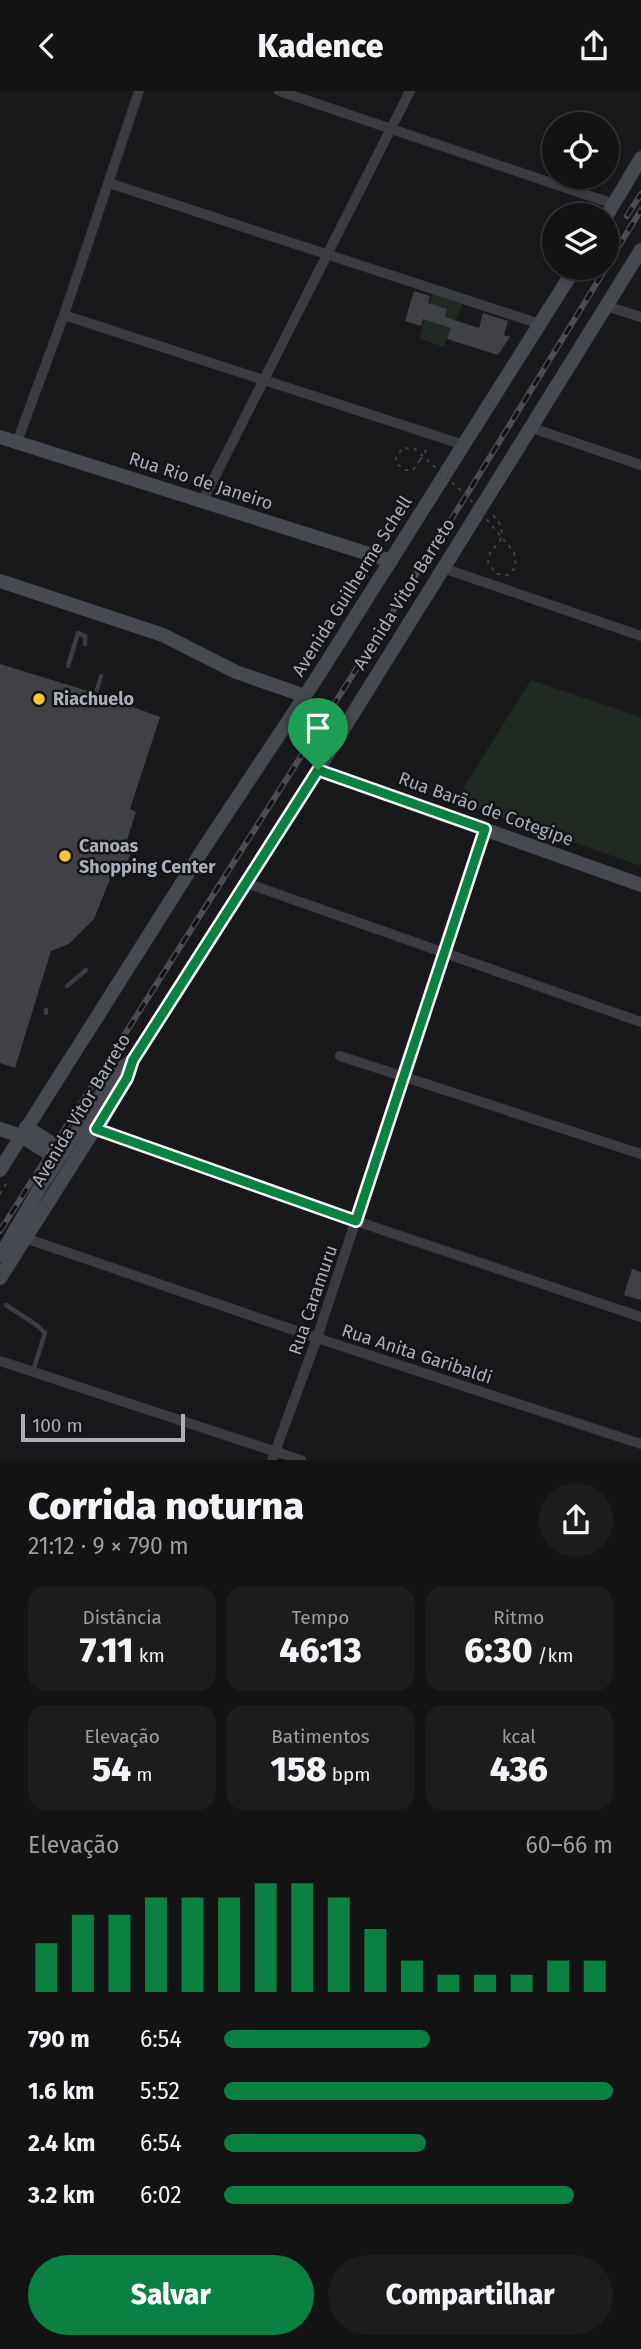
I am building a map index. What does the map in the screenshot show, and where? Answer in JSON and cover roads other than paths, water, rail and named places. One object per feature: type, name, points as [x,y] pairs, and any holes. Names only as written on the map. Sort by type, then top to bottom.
[{"type":"main road","points":[[614,203],[641,158]]},
{"type":"main road","name":"Avenida Vitor Barreto","points":[[0,1278],[96,1129],[127,1078],[133,1060],[318,770],[641,250]]},
{"type":"main road","name":"Avenida Guilherme Schell","points":[[0,1170],[204,848],[305,696],[568,280]]},
{"type":"main road","name":"Rua Rio de Janeiro","points":[[0,437],[391,561]]},
{"type":"main road","points":[[0,581],[163,635],[236,672],[305,696]]},
{"type":"main road","name":"Rua Barão de Cotegipe","points":[[318,770],[641,885]]},
{"type":"main road","points":[[0,1256],[61,1155],[116,1072],[133,1060]]},
{"type":"main road","points":[[0,1129],[23,1132],[61,1155]]},
{"type":"street","points":[[17,442],[64,315],[139,91]]},
{"type":"street","points":[[279,91],[393,128],[591,203]]},
{"type":"street","points":[[202,502],[410,91]]},
{"type":"street","points":[[109,183],[541,324]]},
{"type":"street","points":[[607,306],[641,317]]},
{"type":"street","points":[[64,315],[464,445]]},
{"type":"street","points":[[532,428],[641,465]]},
{"type":"street","points":[[443,568],[641,636]]},
{"type":"street","name":"Rua Caramuru","points":[[273,1455],[317,1338],[485,829]]},
{"type":"street","points":[[246,883],[641,1022]]},
{"type":"street","points":[[340,1056],[641,1154]]},
{"type":"street","points":[[96,1129],[356,1221],[641,1317]]},
{"type":"street","name":"Rua Anita Garibaldi","points":[[25,1238],[317,1338],[641,1444]]},
{"type":"street","points":[[0,1361],[273,1455],[301,1460]]},
{"type":"lane","points":[[68,666],[78,633],[85,636],[85,645]]},
{"type":"lane","points":[[97,690],[101,676]]},
{"type":"lane","points":[[67,986],[86,970]]},
{"type":"lane","points":[[6,1305],[45,1333],[33,1371]]},
{"type":"railway","points":[[627,216],[641,194]]},
{"type":"railway","points":[[619,246],[641,210]]},
{"type":"railway","points":[[0,1231],[466,496],[599,280]]},
{"type":"place","name":"Riachuelo","points":[[39,699]]},
{"type":"place","name":"Canoas Shopping Center","points":[[65,856]]}]
